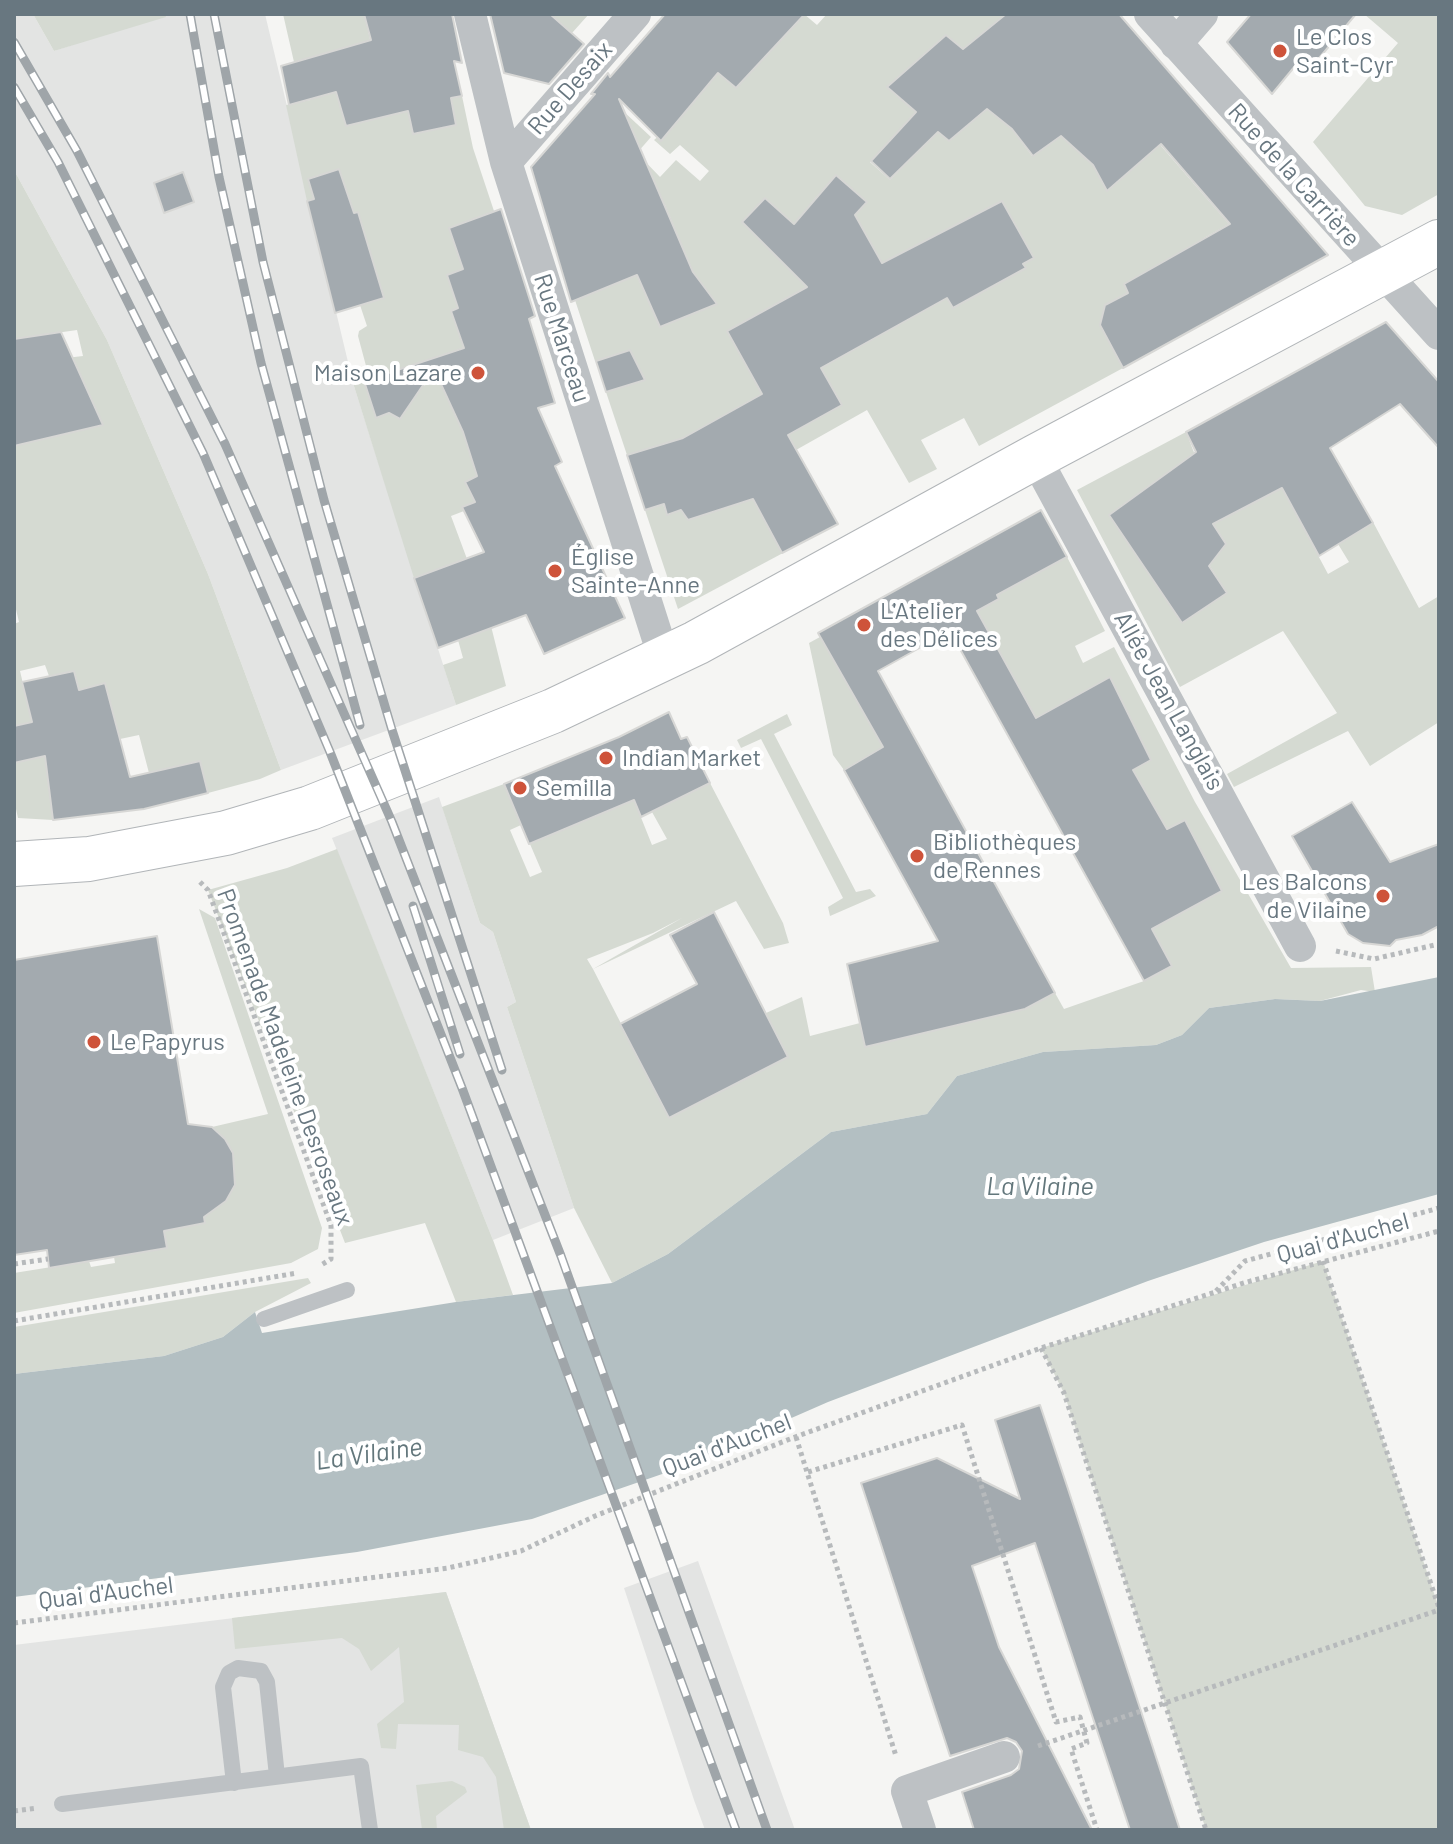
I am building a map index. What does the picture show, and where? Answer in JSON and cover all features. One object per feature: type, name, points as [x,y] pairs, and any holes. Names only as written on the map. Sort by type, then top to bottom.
[{"type":"main road","points":[[14,864],[89,859],[164,847],[310,808],[553,711],[664,658],[1439,242]]},
{"type":"street","name":"Rue Marceau","points":[[470,14],[506,162],[664,658]]},
{"type":"street","name":"Rue Desaix","points":[[506,162],[635,14]]},
{"type":"street","name":"Rue de la Carrière","points":[[1150,14],[1355,240],[1368,260],[1386,273],[1439,334]]},
{"type":"street","points":[[1176,44],[1202,14]]},
{"type":"street","name":"Allée Jean Langlais","points":[[1035,457],[1300,946]]},
{"type":"street","points":[[920,1830],[907,1791],[1004,1757]]},
{"type":"lane","points":[[264,1319],[347,1290]]},
{"type":"lane","points":[[234,1783],[223,1687],[229,1673],[238,1668],[261,1671],[267,1682],[277,1776]]},
{"type":"lane","points":[[62,1804],[361,1766],[370,1830]]},
{"type":"path","name":"Promenade Madeleine Desroseaux","points":[[164,847],[208,890],[326,1211],[331,1225],[331,1259],[316,1268]]},
{"type":"path","points":[[1300,946],[1374,959],[1439,944]]},
{"type":"path","points":[[1213,1293],[1245,1261],[1439,1208]]},
{"type":"path","name":"Quai d'Auchel","points":[[14,1623],[448,1568],[507,1555],[795,1437],[1041,1348],[1213,1293],[1439,1231]]},
{"type":"path","points":[[14,1264],[48,1259]]},
{"type":"path","points":[[1004,1757],[1163,1700],[1439,1609],[1323,1261]]},
{"type":"path","points":[[14,1321],[303,1271]]},
{"type":"path","points":[[1041,1348],[1064,1393],[1206,1830]]},
{"type":"path","points":[[808,1472],[962,1425],[1056,1722],[1080,1717],[1087,1743],[1071,1749],[1097,1830]]},
{"type":"path","points":[[795,1437],[907,1791]]},
{"type":"shaded area","points":[[14,14],[33,14],[54,51],[165,14],[265,14],[353,383],[456,705],[281,770],[208,574],[107,340],[14,170]]},
{"type":"shaded area","points":[[33,14],[165,14],[166,17],[54,51]]},
{"type":"shaded area","points":[[283,14],[367,14],[365,18],[370,39],[400,74],[413,134],[455,125],[451,98],[462,96],[473,148],[494,211],[449,228],[463,269],[447,275],[458,308],[452,311],[531,325],[409,366],[415,387],[448,381],[483,473],[465,482],[475,502],[451,516],[489,618],[506,686],[456,705],[443,665],[463,658],[458,640],[414,578],[353,383],[369,377],[358,336],[359,331],[367,326],[360,305],[384,297],[358,212],[350,215],[343,190],[307,201],[286,105],[310,100],[304,75],[335,66],[330,52],[294,62]]},
{"type":"shaded area","points":[[540,14],[589,14],[572,33],[555,18],[544,31]]},
{"type":"shaded area","points":[[797,14],[804,14],[817,25],[827,14],[1006,14],[963,49],[946,35],[888,87],[949,140],[987,109],[1012,129],[1032,156],[1061,136],[1093,165],[1107,191],[1147,156],[1129,134],[1142,124],[1229,224],[1204,238],[1208,247],[1196,253],[1198,258],[1161,280],[1154,268],[1125,284],[1128,293],[1103,312],[1100,325],[1123,368],[979,446],[964,418],[921,440],[937,469],[909,483],[867,410],[796,450],[804,463],[777,479],[789,501],[763,516],[783,553],[678,609],[645,510],[663,504],[667,515],[681,510],[688,520],[711,513],[699,487],[754,455],[741,429],[727,436],[717,419],[694,432],[703,450],[691,457],[700,475],[695,478],[676,440],[627,455],[606,392],[645,379],[630,350],[595,361],[575,300],[606,287],[598,270],[569,282],[552,230],[606,208],[632,265],[647,259],[651,266],[636,274],[660,327],[685,317],[682,307],[707,290],[678,253],[684,250],[665,205],[644,214],[626,173],[574,195],[566,172],[572,167],[581,174],[606,146],[597,138],[622,110],[651,137],[637,153],[660,177],[676,160],[700,181],[709,171],[680,145],[670,154],[654,140],[684,114],[625,60],[637,46],[663,69],[676,55],[650,31],[658,21],[736,88],[770,52],[758,41],[771,28],[783,36],[801,18]],"holes":[[[896,134],[918,152],[890,180],[870,162]],[[836,175],[866,201],[853,211],[883,266],[866,277],[836,224],[811,203]],[[765,198],[800,229],[795,235],[808,246],[784,264],[742,222]],[[892,283],[911,317],[850,352],[847,349],[836,355],[810,310],[829,300],[836,313]],[[751,318],[788,379],[819,364],[842,405],[760,447],[739,408],[763,395],[728,331]]]},
{"type":"shaded area","points":[[1364,14],[1439,14],[1439,194],[1402,215],[1365,206],[1313,142],[1398,43]]},
{"type":"shaded area","points":[[14,170],[107,340],[208,574],[281,770],[260,779],[208,793],[200,761],[149,773],[139,735],[120,739],[105,684],[79,690],[74,671],[49,676],[45,665],[20,671],[32,722],[84,710],[48,782],[53,820],[18,818],[14,800],[14,624],[19,622],[14,601],[14,418],[34,441],[103,425],[90,397],[49,360],[83,356],[77,330],[14,339]]},
{"type":"shaded area","points":[[1186,432],[1195,455],[1244,507],[1282,488],[1328,574],[1349,562],[1338,544],[1373,522],[1419,608],[1439,596],[1439,722],[1370,766],[1348,731],[1234,787],[1227,774],[1337,713],[1283,631],[1180,687],[1077,490]],"holes":[[[1175,467],[1226,543],[1206,560],[1227,593],[1182,623],[1109,515]]]},
{"type":"shaded area","points":[[1067,557],[1105,631],[1075,646],[1083,663],[1114,647],[1195,802],[1291,968],[1371,967],[1375,992],[1361,990],[1320,1001],[1275,999],[1209,1008],[1182,1035],[1156,1045],[1043,1052],[957,1076],[927,1114],[831,1132],[668,1254],[612,1283],[574,1208],[507,1007],[516,1002],[493,932],[480,923],[442,807],[504,784],[521,825],[510,830],[530,877],[542,872],[530,844],[634,800],[652,845],[667,839],[652,812],[710,783],[783,923],[789,943],[764,949],[736,901],[593,969],[669,1117],[788,1057],[766,1013],[802,997],[810,1036],[860,1023],[865,1047],[1055,993],[1064,1009],[1144,981],[1172,966],[977,611],[999,599],[994,590]],"holes":[[[1155,809],[1167,829],[1185,821],[1222,891],[1172,915]],[[682,918],[593,969],[587,959],[653,933]]]},
{"type":"shaded area","points":[[820,637],[883,747],[844,770],[833,755],[809,643]]},
{"type":"shaded area","points":[[787,714],[792,725],[774,734],[856,892],[870,889],[876,896],[830,916],[828,907],[843,898],[761,739],[741,748],[737,740]]},
{"type":"shaded area","points":[[439,797],[480,923],[493,932],[516,1002],[507,1007],[574,1208],[493,1240],[332,838]]},
{"type":"shaded area","points":[[337,849],[513,1295],[456,1302],[425,1223],[345,1243],[208,890],[287,868]]},
{"type":"shaded area","points":[[199,909],[215,918],[322,1228],[318,1249],[291,1263],[14,1313],[14,1273],[89,1261],[91,1267],[115,1263],[114,1257],[167,1248],[164,1231],[226,1201],[235,1185],[233,1153],[212,1127],[268,1114]]},
{"type":"shaded area","points":[[1323,1261],[1439,1608],[1439,1830],[1206,1830],[1064,1393],[1041,1348]]},
{"type":"shaded area","points":[[308,1278],[311,1283],[255,1312],[223,1337],[164,1356],[14,1374],[14,1327]]},
{"type":"shaded area","points":[[698,1561],[795,1830],[705,1830],[694,1800],[624,1588]]},
{"type":"shaded area","points":[[446,1592],[531,1830],[14,1830],[14,1645]]},
{"type":"shaded area","points":[[446,1592],[531,1830],[504,1830],[496,1777],[483,1757],[458,1750],[459,1725],[398,1724],[396,1749],[381,1748],[377,1724],[404,1702],[399,1647],[371,1671],[359,1649],[342,1638],[235,1649],[232,1618]]},
{"type":"shaded area","points":[[452,1781],[465,1787],[467,1792],[436,1816],[437,1830],[422,1830],[416,1785]]},
{"type":"water","name":"La Vilaine","points":[[1439,977],[1439,1194],[1264,1242],[1148,1281],[828,1402],[668,1472],[532,1519],[357,1552],[14,1597],[14,1374],[164,1356],[223,1337],[255,1312],[262,1333],[456,1302],[612,1283],[668,1254],[831,1132],[927,1114],[957,1076],[1043,1052],[1156,1045],[1182,1035],[1209,1008],[1275,999],[1320,1001]]},
{"type":"building","points":[[364,14],[452,14],[462,63],[454,61],[462,96],[451,98],[456,125],[413,134],[408,111],[346,126],[336,92],[289,105],[281,66],[371,40]]},
{"type":"building","points":[[490,14],[550,14],[584,44],[549,84],[504,73]]},
{"type":"building","points":[[665,14],[805,14],[736,88],[718,73],[661,141],[619,99],[693,272],[717,304],[660,327],[637,275],[571,302],[531,167],[595,94],[591,94],[608,73],[610,77]]},
{"type":"building","points":[[1006,14],[1119,14],[1328,255],[1123,368],[1100,325],[1105,305],[1128,293],[1124,284],[1230,224],[1161,144],[1107,191],[1093,165],[1061,136],[1033,156],[1012,129],[987,109],[949,141],[938,132],[890,179],[871,161],[916,112],[887,87],[946,35],[963,49]]},
{"type":"building","name":"Le Clos Saint-Cyr","points":[[1251,14],[1356,14],[1310,69],[1300,60],[1272,94],[1227,42]]},
{"type":"building","points":[[339,169],[354,213],[358,212],[384,298],[335,313],[307,201],[314,199],[308,179]]},
{"type":"building","points":[[183,172],[194,202],[164,213],[154,183]]},
{"type":"building","points":[[836,175],[867,202],[855,215],[882,263],[1002,201],[1034,258],[1023,264],[1026,268],[953,308],[947,298],[821,368],[842,405],[788,435],[838,524],[782,553],[753,499],[688,520],[681,510],[667,515],[664,504],[645,510],[627,455],[683,438],[762,394],[727,331],[807,287],[742,222],[765,198],[794,224]]},
{"type":"building","points":[[501,209],[535,316],[529,319],[555,403],[538,408],[562,462],[555,466],[625,618],[544,654],[526,615],[438,648],[414,578],[484,552],[462,507],[475,502],[465,482],[477,476],[463,432],[434,369],[400,419],[389,413],[376,418],[364,381],[464,348],[451,311],[458,308],[447,275],[463,269],[449,228]]},
{"type":"building","points":[[1386,322],[1439,382],[1439,448],[1400,404],[1330,448],[1373,523],[1319,556],[1282,488],[1213,524],[1226,544],[1209,566],[1227,593],[1182,623],[1109,515],[1196,452],[1186,432]]},
{"type":"building","points":[[61,332],[103,425],[14,446],[14,339]]},
{"type":"building","points":[[630,350],[645,380],[606,392],[596,361]]},
{"type":"building","points":[[1041,510],[1067,557],[997,595],[999,599],[977,611],[1036,718],[1110,677],[1151,760],[1133,770],[1167,829],[1185,820],[1222,891],[1152,929],[1172,966],[1144,981],[950,631],[878,671],[1055,993],[1025,1009],[865,1047],[847,964],[938,941],[844,770],[883,747],[818,633]]},
{"type":"building","points":[[74,671],[79,690],[105,683],[130,777],[200,761],[208,793],[144,809],[53,820],[45,756],[14,763],[14,726],[32,722],[22,682]]},
{"type":"building","points":[[669,712],[681,739],[687,737],[710,783],[641,817],[634,800],[529,844],[504,784],[619,737]]},
{"type":"building","name":"Les Balcons de Vilaine","points":[[1352,802],[1390,862],[1439,844],[1439,926],[1422,935],[1396,940],[1390,946],[1363,943],[1348,934],[1292,836]]},
{"type":"building","points":[[714,912],[788,1057],[669,1118],[620,1024],[697,984],[670,935]]},
{"type":"building","name":"Le Papyrus","points":[[157,936],[188,1124],[212,1127],[225,1139],[233,1153],[235,1185],[226,1201],[204,1217],[205,1223],[164,1231],[167,1248],[49,1268],[47,1250],[14,1255],[14,960]]},
{"type":"building","points":[[1040,1405],[1180,1830],[1130,1830],[1035,1543],[972,1566],[999,1647],[1092,1830],[974,1830],[962,1792],[1011,1775],[1019,1769],[1022,1751],[1016,1742],[1007,1738],[950,1756],[861,1483],[937,1458],[1020,1499],[995,1420]]},
{"type":"railway","points":[[190,14],[219,177],[261,363],[360,725]]},
{"type":"railway","points":[[214,14],[263,262],[324,500],[392,730],[502,1070]]},
{"type":"railway","points":[[14,42],[77,151],[225,444],[392,822],[561,1256],[767,1830]]},
{"type":"railway","points":[[14,87],[58,162],[203,453],[330,752],[462,1088],[736,1830]]},
{"type":"railway","points":[[413,906],[460,1054]]},
{"type":"place","name":"Le Clos Saint-Cyr","points":[[1280,51]]},
{"type":"place","name":"Maison Lazare","points":[[478,373]]},
{"type":"place","name":"Église Sainte-Anne","points":[[555,571]]},
{"type":"place","name":"L'Atelier des Délices","points":[[864,625]]},
{"type":"place","name":"Indian Market","points":[[606,758]]},
{"type":"place","name":"Semilla","points":[[520,788]]},
{"type":"place","name":"Bibliothèques de Rennes","points":[[917,856]]},
{"type":"place","name":"Les Balcons de Vilaine","points":[[1383,896]]},
{"type":"place","name":"Le Papyrus","points":[[94,1042]]}]
